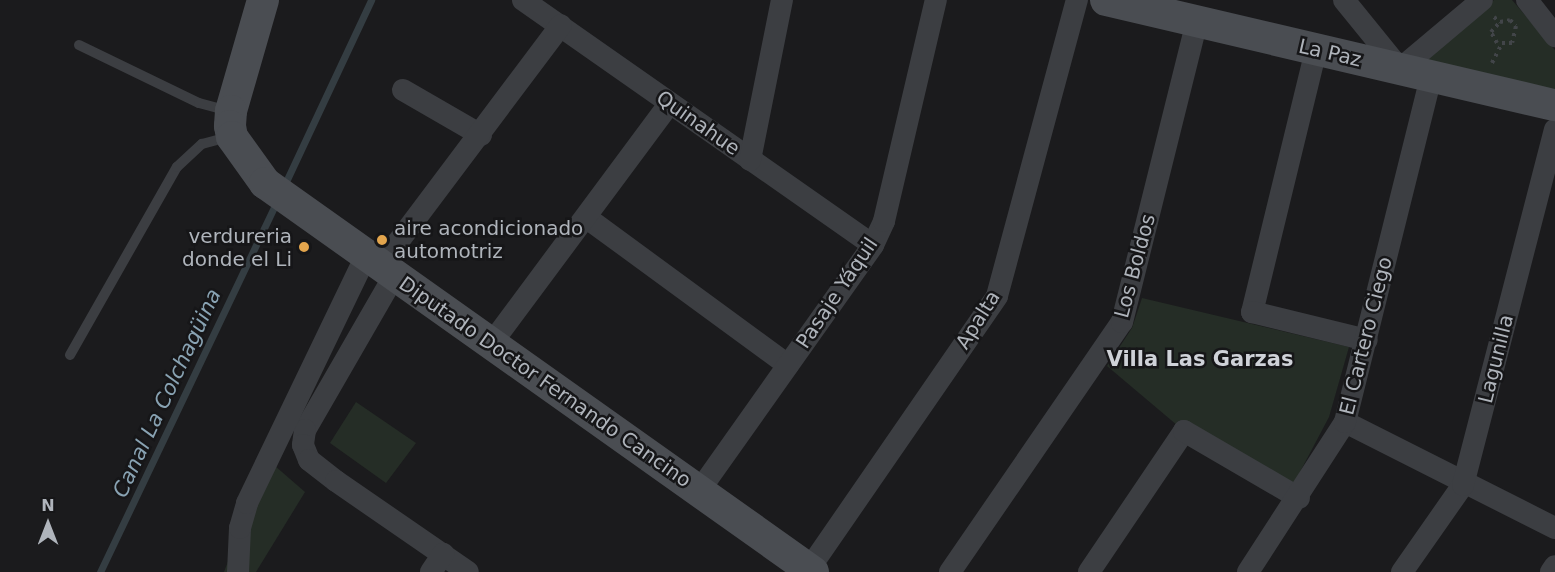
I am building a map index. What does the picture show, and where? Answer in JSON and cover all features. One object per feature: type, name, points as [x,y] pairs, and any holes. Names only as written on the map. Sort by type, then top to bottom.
[{"type":"street","points":[[232,124],[263,0]]},
{"type":"street","name":"Quinahue","points":[[523,0],[873,245]]},
{"type":"street","points":[[750,160],[782,0]]},
{"type":"street","name":"Pasaje Yáquil","points":[[699,491],[873,245],[884,221],[936,0]]},
{"type":"street","name":"Apalta","points":[[811,571],[997,296],[1077,0]]},
{"type":"street","name":"La Paz","points":[[1106,0],[1316,51],[1555,105]]},
{"type":"street","points":[[1344,0],[1400,69],[1484,6]]},
{"type":"street","points":[[1527,0],[1555,36]]},
{"type":"street","name":"Los Boldos","points":[[950,572],[1122,322],[1197,21]]},
{"type":"street","points":[[238,572],[240,528],[247,503],[380,266],[481,135],[561,25]]},
{"type":"street","points":[[1316,51],[1252,312],[1367,340]]},
{"type":"street","name":"El Cartero Ciego","points":[[1248,572],[1299,498],[1345,422],[1431,77]]},
{"type":"street","points":[[403,90],[481,135]]},
{"type":"street","points":[[491,344],[587,218],[670,103]]},
{"type":"street","name":"Diputado Doctor Fernando Cancino","points":[[232,124],[267,185],[811,571]]},
{"type":"street","name":"Lagunilla","points":[[1402,572],[1463,485],[1555,130]]},
{"type":"street","points":[[587,218],[788,365]]},
{"type":"street","points":[[380,266],[305,430],[303,445],[309,460],[437,563],[468,572]]},
{"type":"street","points":[[1345,422],[1463,485],[1555,528]]},
{"type":"street","points":[[1089,572],[1184,431],[1299,498]]},
{"type":"street","points":[[1551,572],[1555,566]]},
{"type":"lane","points":[[70,355],[177,167],[202,144],[232,124],[199,103],[79,45]]},
{"type":"path","points":[[1484,6],[1500,22]]},
{"type":"path","points":[[1510,20],[1516,27],[1512,43],[1497,43],[1491,32],[1500,22],[1510,20]]},
{"type":"path","points":[[1484,61],[1493,64],[1503,43]]},
{"type":"shaded area","points":[[1494,0],[1512,0],[1555,50],[1555,97],[1413,66]]},
{"type":"shaded area","points":[[1142,298],[1349,347],[1329,417],[1292,487],[1184,431],[1107,366],[1132,328]]},
{"type":"shaded area","points":[[356,402],[416,443],[386,483],[330,443]]},
{"type":"shaded area","points":[[267,459],[305,492],[256,572],[224,572]]},
{"type":"waterway","name":"Canal La Colchagüina","points":[[283,188],[371,0]]},
{"type":"waterway","name":"Canal La Colchagüina","points":[[100,572],[277,201]]},
{"type":"place","name":"aire acondicionado automotriz","points":[[382,240]]},
{"type":"place","name":"verdureria donde el Li","points":[[304,247]]},
{"type":"district","name":"Villa Las Garzas","points":[[1200,359]]}]
